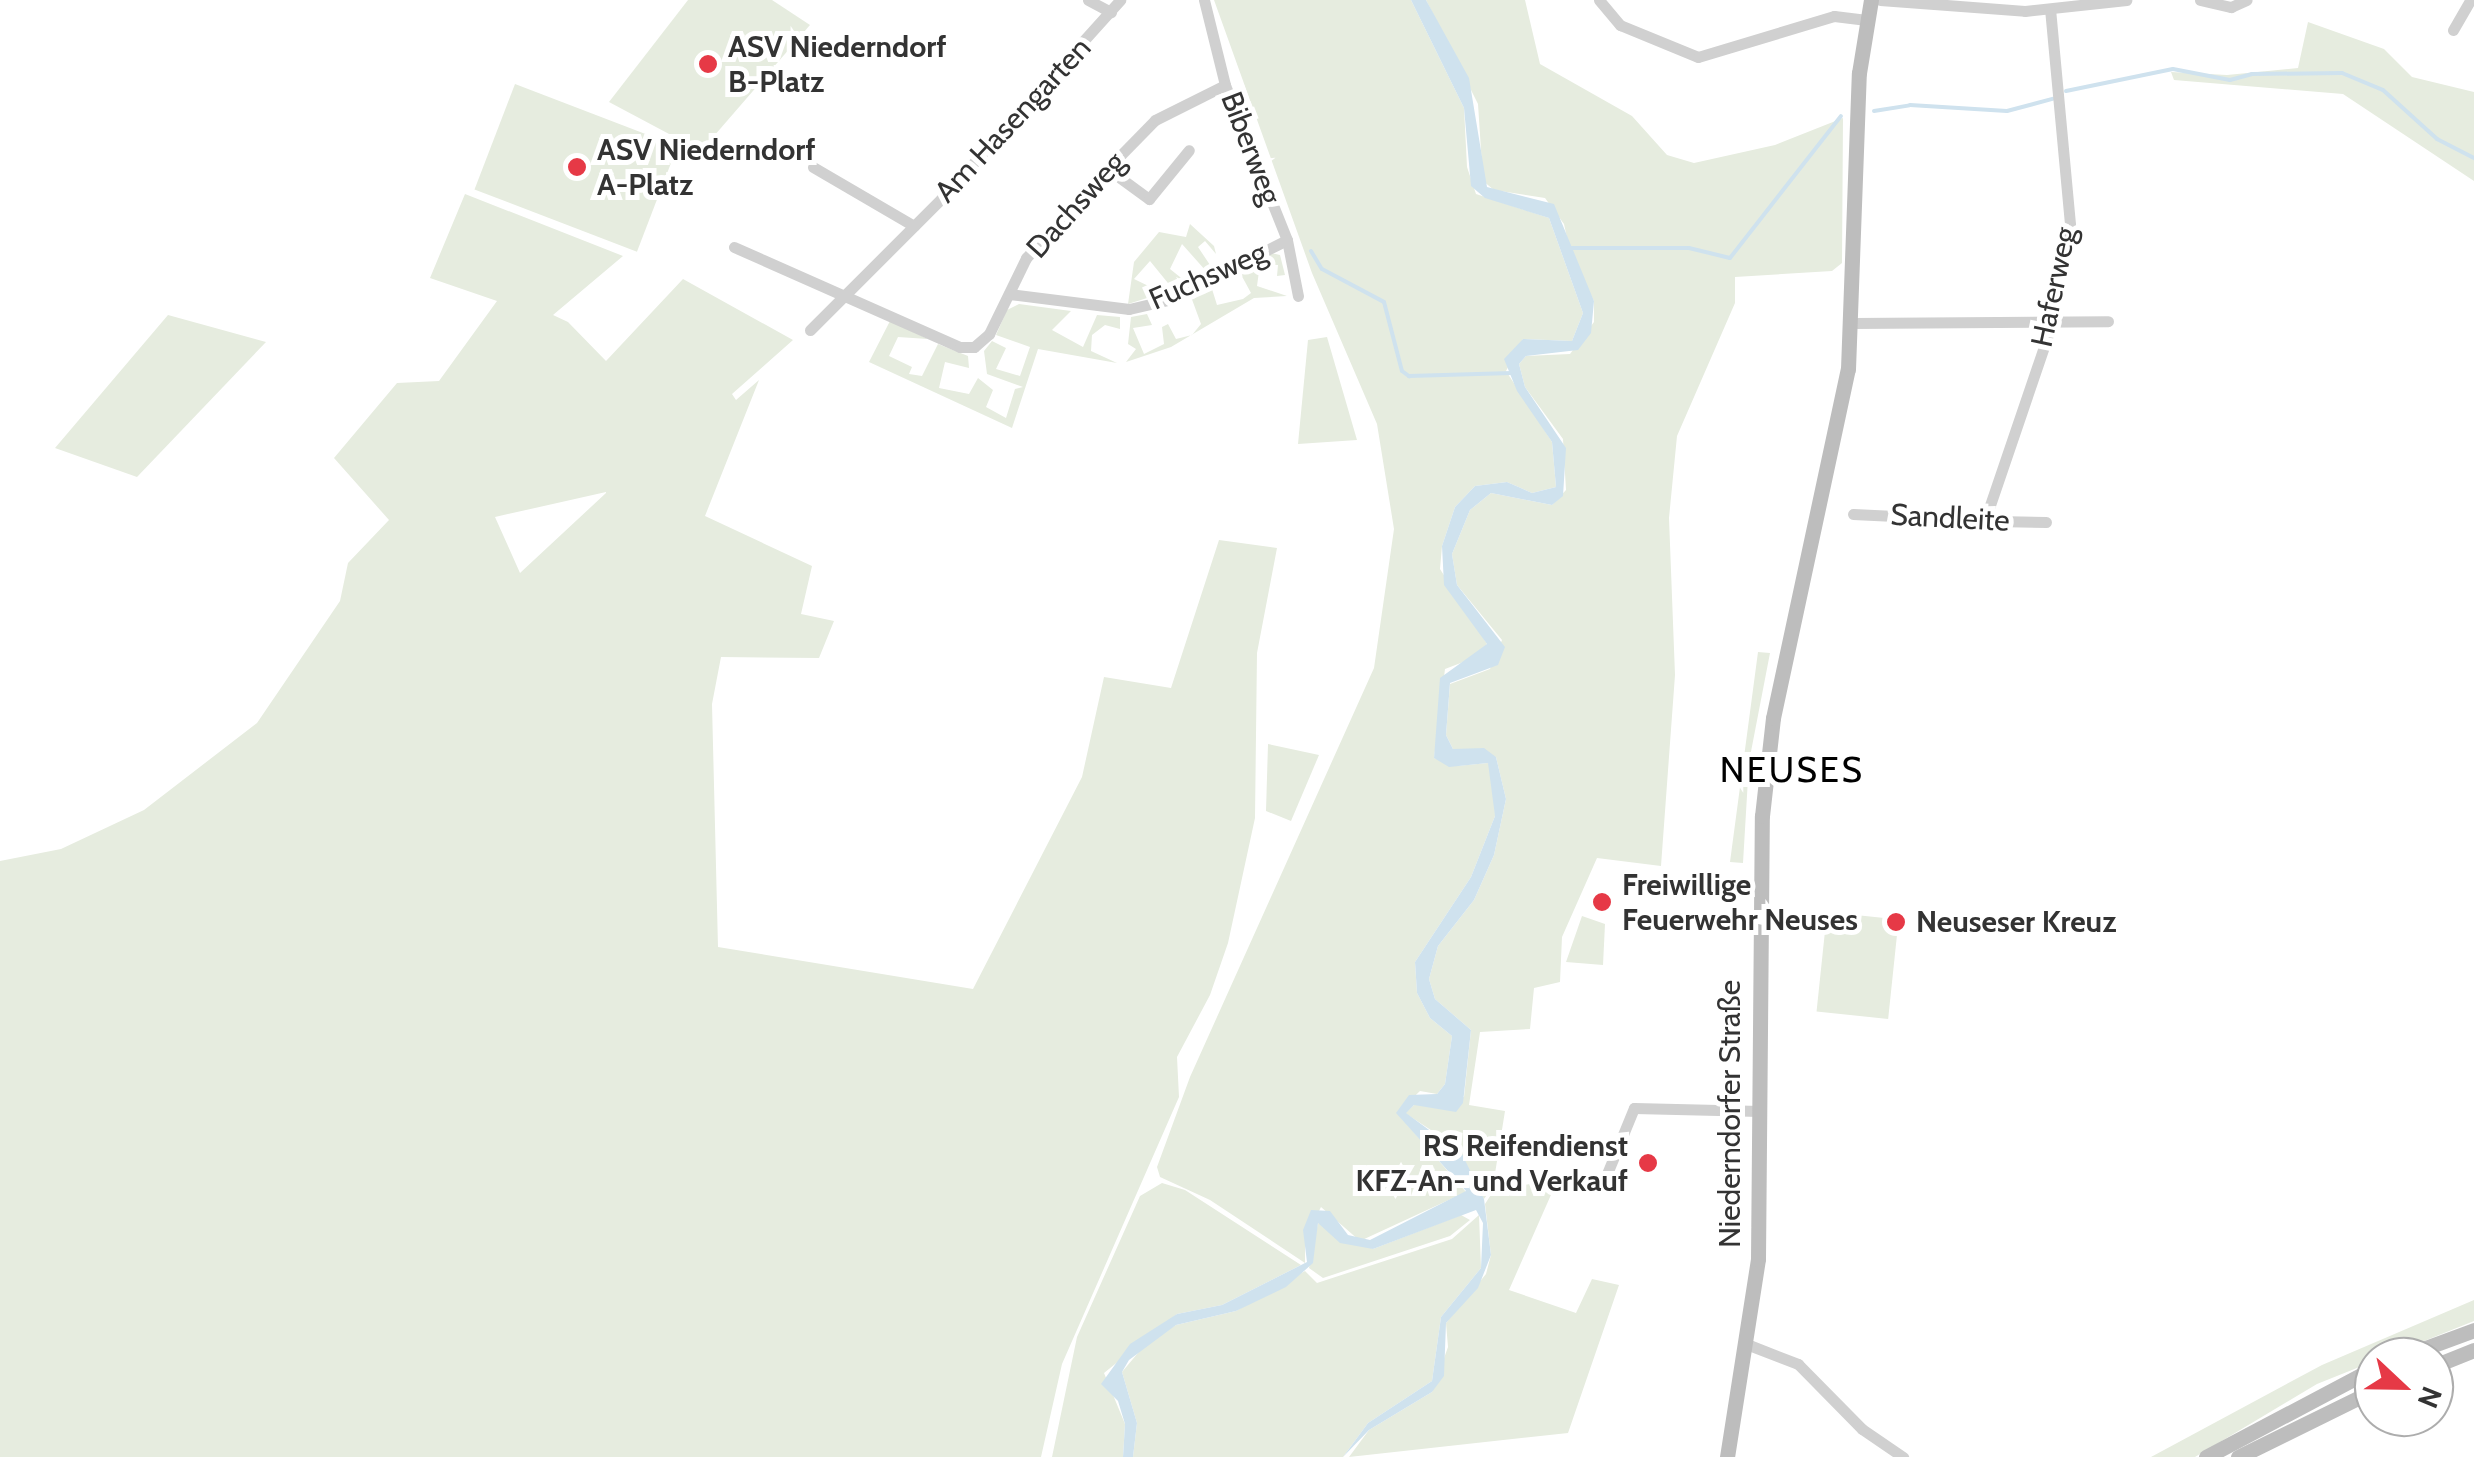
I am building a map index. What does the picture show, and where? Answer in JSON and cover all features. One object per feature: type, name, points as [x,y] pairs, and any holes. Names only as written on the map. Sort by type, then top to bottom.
[{"type":"main road","name":"Niederndorfer Straße","points":[[1727,1457],[1749,1345],[1760,1111],[1757,904],[1764,797],[1773,718],[1838,425],[1853,323],[1859,73],[1871,0]]},
{"type":"main road","points":[[2206,1457],[2354,1379]]},
{"type":"main road","points":[[2238,1457],[2354,1400]]},
{"type":"street","name":"Am Hasengarten","points":[[1088,0],[1112,12]]},
{"type":"street","name":"Am Hasengarten","points":[[810,330],[914,226],[1120,0]]},
{"type":"street","name":"Biberweg","points":[[1204,0],[1225,85],[1287,240],[1298,296]]},
{"type":"street","points":[[1599,0],[1620,24],[1698,57],[1834,16],[1868,20]]},
{"type":"street","points":[[1880,0],[1960,10],[2050,10],[2126,0]]},
{"type":"street","points":[[2200,0],[2231,7],[2247,0]]},
{"type":"street","points":[[2453,30],[2470,0]]},
{"type":"street","name":"Haferweg","points":[[1986,514],[2054,320],[2070,224],[2063,110],[2050,10]]},
{"type":"street","name":"Dachsweg","points":[[847,297],[960,347],[974,347],[989,334],[1026,258],[1108,168],[1154,120],[1225,85]]},
{"type":"street","points":[[1108,168],[1149,198],[1189,150]]},
{"type":"street","name":"Am Hasengarten","points":[[812,167],[914,226]]},
{"type":"street","name":"Fuchsweg","points":[[1009,294],[1129,310],[1167,300],[1287,240]]},
{"type":"street","points":[[734,247],[847,297]]},
{"type":"street","points":[[1853,323],[2108,321]]},
{"type":"street","name":"Sandleite","points":[[1853,514],[1978,520],[1986,514],[1995,521],[2046,522]]},
{"type":"street","points":[[1543,1182],[1604,1181],[1634,1108],[1760,1111]]},
{"type":"street","points":[[1749,1345],[1798,1364],[1862,1429],[1903,1457]]},
{"type":"shaded area","name":"ASV Niederndorf B-Platz","points":[[688,0],[772,0],[810,25],[701,151],[609,102]]},
{"type":"shaded area","points":[[1214,0],[1411,0],[1464,108],[1467,167],[1476,194],[1549,218],[1583,313],[1572,341],[1523,339],[1506,371],[1552,442],[1556,487],[1532,493],[1507,482],[1475,486],[1455,507],[1442,546],[1440,569],[1487,644],[1479,656],[1445,669],[1434,758],[1457,766],[1488,763],[1494,772],[1495,816],[1471,877],[1415,962],[1417,993],[1430,1018],[1452,1036],[1445,1084],[1437,1094],[1420,1091],[1397,1113],[1466,1192],[1360,1241],[1321,1207],[1305,1239],[1305,1263],[1210,1200],[1160,1177],[1157,1167],[1190,1077],[1374,668],[1394,529],[1377,424],[1312,273]]},
{"type":"shaded area","points":[[1426,0],[1525,0],[1540,64],[1632,116],[1667,155],[1694,163],[1775,145],[1843,118],[1842,263],[1832,271],[1735,277],[1735,303],[1677,436],[1669,518],[1675,675],[1661,866],[1597,858],[1562,937],[1560,982],[1534,988],[1530,1029],[1480,1032],[1469,1105],[1505,1111],[1493,1186],[1484,1199],[1455,1146],[1405,1113],[1414,1105],[1464,1097],[1471,1030],[1435,999],[1429,979],[1438,946],[1474,900],[1494,855],[1506,799],[1496,757],[1453,749],[1446,735],[1450,684],[1490,669],[1502,640],[1457,585],[1452,554],[1470,510],[1491,493],[1552,505],[1566,490],[1563,439],[1525,387],[1519,364],[1526,356],[1570,354],[1594,322],[1594,301],[1571,256],[1564,224],[1545,198],[1494,190],[1483,181],[1478,104]]},
{"type":"shaded area","points":[[2308,22],[2384,49],[2412,77],[2474,92],[2474,181],[2343,94],[2174,80],[2171,72],[2227,75],[2298,68]]},
{"type":"shaded area","name":"ASV Niederndorf A-Platz","points":[[515,84],[677,146],[637,252],[475,189]]},
{"type":"shaded area","points":[[465,194],[623,256],[553,315],[568,322],[606,361],[683,279],[793,340],[732,394],[736,400],[759,380],[705,516],[812,566],[801,614],[834,621],[819,658],[721,657],[712,704],[718,947],[973,989],[1082,777],[1104,677],[1171,688],[1219,540],[1277,548],[1257,653],[1255,818],[1228,943],[1210,995],[1177,1057],[1179,1097],[1062,1364],[1041,1457],[0,1457],[0,861],[61,849],[144,810],[257,723],[340,601],[348,563],[389,520],[334,458],[397,383],[439,381],[497,301],[430,278]],"holes":[[[606,492],[520,573],[495,517]]]},
{"type":"shaded area","points":[[1190,224],[1214,246],[1216,254],[1205,241],[1198,247],[1212,268],[1206,271],[1182,244],[1170,269],[1185,281],[1176,277],[1180,284],[1172,288],[1150,261],[1134,279],[1163,293],[1128,304],[1134,262],[1159,232],[1186,237]]},
{"type":"shaded area","points":[[1271,253],[1280,255],[1285,275],[1277,276],[1278,265],[1260,264],[1257,286],[1287,296],[1254,298],[1193,334],[1201,324],[1190,294],[1230,273],[1233,278],[1212,289],[1217,305],[1243,299],[1251,293],[1238,269]]},
{"type":"shaded area","points":[[1019,304],[1071,311],[1052,330],[1083,347],[1097,315],[1120,317],[1120,329],[1105,325],[1092,335],[1091,351],[1117,363],[1038,349],[1012,428],[869,362],[890,321],[928,339],[898,337],[889,356],[912,367],[909,374],[922,376],[938,344],[968,356],[969,368],[945,362],[939,388],[969,394],[978,378],[993,390],[986,407],[1006,418],[1015,389],[1023,387],[987,374],[984,351],[992,341],[1006,348],[996,369],[1020,376],[1030,347],[996,335],[1007,310]]},
{"type":"shaded area","points":[[1147,314],[1152,325],[1133,328],[1144,354],[1164,344],[1162,327],[1168,324],[1176,339],[1191,335],[1171,347],[1126,362],[1136,349],[1128,344],[1131,317]]},
{"type":"shaded area","points":[[168,315],[266,342],[137,477],[55,448]]},
{"type":"shaded area","points":[[1327,337],[1357,440],[1298,444],[1308,340]]},
{"type":"shaded area","points":[[1758,652],[1770,653],[1749,762],[1743,863],[1730,862]]},
{"type":"shaded area","points":[[1268,744],[1319,755],[1291,821],[1266,811]]},
{"type":"shaded area","points":[[1827,912],[1899,920],[1888,1019],[1817,1011]]},
{"type":"shaded area","points":[[1582,916],[1605,924],[1603,965],[1566,962]]},
{"type":"shaded area","points":[[1162,1183],[1185,1190],[1301,1265],[1222,1305],[1177,1314],[1104,1373],[1125,1424],[1123,1457],[1052,1457],[1077,1337],[1140,1196]]},
{"type":"shaded area","points":[[1530,1184],[1554,1188],[1509,1290],[1576,1313],[1592,1279],[1619,1285],[1568,1433],[1349,1457],[1369,1430],[1432,1392],[1448,1347],[1446,1323],[1486,1274],[1491,1255],[1485,1204],[1494,1190]]},
{"type":"shaded area","points":[[1461,1215],[1470,1220],[1450,1236],[1323,1278],[1309,1268],[1318,1223],[1373,1249]]},
{"type":"shaded area","points":[[1479,1215],[1481,1268],[1441,1317],[1432,1381],[1368,1423],[1343,1457],[1133,1457],[1137,1423],[1122,1372],[1148,1341],[1176,1325],[1236,1311],[1305,1271],[1317,1283],[1452,1239]]},
{"type":"shaded area","points":[[2474,1300],[2474,1321],[2434,1337],[2387,1337]]},
{"type":"shaded area","points":[[2354,1351],[2354,1369],[2317,1384],[2195,1457],[2151,1457]]},
{"type":"water","points":[[1411,0],[1426,0],[1469,78],[1487,187],[1554,204],[1594,301],[1591,333],[1578,350],[1526,356],[1519,364],[1525,387],[1566,448],[1563,496],[1552,505],[1491,493],[1470,510],[1452,554],[1457,585],[1505,647],[1498,665],[1450,683],[1446,735],[1453,749],[1484,748],[1496,757],[1506,799],[1494,855],[1474,900],[1438,946],[1429,979],[1435,999],[1471,1030],[1463,1103],[1456,1112],[1414,1105],[1406,1113],[1462,1154],[1484,1199],[1491,1255],[1478,1288],[1446,1323],[1444,1376],[1432,1392],[1369,1430],[1343,1457],[1368,1423],[1432,1381],[1441,1317],[1481,1268],[1483,1223],[1476,1210],[1373,1249],[1340,1243],[1318,1223],[1313,1263],[1286,1287],[1236,1311],[1176,1325],[1129,1360],[1122,1372],[1137,1423],[1133,1457],[1123,1457],[1125,1424],[1118,1401],[1101,1384],[1130,1344],[1177,1314],[1222,1305],[1307,1262],[1303,1230],[1311,1210],[1330,1211],[1348,1235],[1370,1240],[1466,1191],[1396,1113],[1409,1095],[1437,1094],[1445,1084],[1452,1036],[1430,1018],[1417,993],[1415,962],[1471,877],[1495,816],[1488,763],[1449,767],[1434,758],[1440,678],[1487,644],[1444,585],[1442,546],[1455,507],[1475,486],[1507,482],[1532,493],[1556,487],[1552,442],[1517,391],[1504,359],[1523,339],[1572,341],[1583,313],[1549,218],[1485,198],[1471,186],[1464,108]]},
{"type":"waterway","points":[[2066,91],[2173,69],[2230,80],[2252,74],[2342,73],[2383,90],[2437,139],[2474,158]]},
{"type":"waterway","points":[[1874,111],[1910,105],[2007,111],[2052,99]]},
{"type":"waterway","points":[[1567,248],[1689,248],[1730,258],[1841,116]]},
{"type":"waterway","points":[[1311,251],[1322,269],[1384,302],[1402,371],[1409,376],[1512,373]]},
{"type":"place","name":"ASV Niederndorf B-Platz","points":[[708,64]]},
{"type":"place","name":"ASV Niederndorf A-Platz","points":[[577,167]]},
{"type":"place","name":"Freiwillige Feuerwehr Neuses","points":[[1602,902]]},
{"type":"place","name":"Neuseser Kreuz","points":[[1896,922]]},
{"type":"place","name":"RS Reifendienst KFZ-An- und Verkauf","points":[[1648,1163]]},
{"type":"district","name":"NEUSES","points":[[1792,770]]}]
